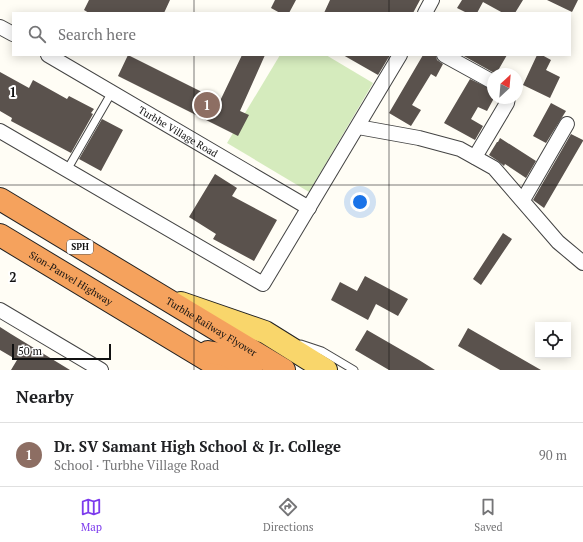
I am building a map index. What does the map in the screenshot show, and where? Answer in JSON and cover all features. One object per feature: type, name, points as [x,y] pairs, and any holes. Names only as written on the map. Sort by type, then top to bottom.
[{"type":"highway","name":"SPH","points":[[0,199],[160,295]]},
{"type":"highway","name":"Sion-Panvel Highway","points":[[0,235],[143,321]]},
{"type":"highway","name":"Turbhe Railway Flyover","points":[[160,295],[284,370]]},
{"type":"highway","points":[[143,321],[189,349],[225,363],[251,370]]},
{"type":"highway","points":[[143,321],[194,370]]},
{"type":"main road","points":[[160,295],[265,332],[321,367]]},
{"type":"street","points":[[426,12],[432,0]]},
{"type":"street","points":[[0,26],[12,33]]},
{"type":"street","name":"Turbhe Village Road","points":[[50,56],[309,208]]},
{"type":"street","points":[[0,131],[263,284],[399,56]]},
{"type":"street","points":[[446,56],[487,79]]},
{"type":"street","points":[[475,157],[506,104]]},
{"type":"street","points":[[523,200],[567,124]]},
{"type":"street","points":[[358,127],[419,138],[460,149],[494,168],[558,242],[583,263]]},
{"type":"street","points":[[0,310],[101,370]]},
{"type":"lane","points":[[67,170],[112,92]]},
{"type":"lane","points":[[265,332],[322,351],[354,370]]},
{"type":"green space","points":[[279,56],[328,56],[373,83],[309,192],[227,143]]},
{"type":"building","points":[[89,0],[170,0],[164,12],[87,12],[84,10]]},
{"type":"building","points":[[275,0],[296,0],[290,12],[278,12],[271,8]]},
{"type":"building","points":[[330,0],[420,0],[414,12],[324,12]]},
{"type":"building","points":[[462,0],[523,0],[516,12],[501,12],[483,2],[478,12],[465,12],[457,8]]},
{"type":"building","points":[[547,0],[578,0],[572,12]]},
{"type":"building","points":[[128,56],[130,56],[220,101],[242,56],[265,56],[240,111],[249,115],[238,136],[118,76]]},
{"type":"building","points":[[345,56],[389,56],[378,75]]},
{"type":"building","points":[[422,56],[436,56],[437,60],[443,64],[436,77],[431,74],[412,105],[421,110],[411,126],[389,113]]},
{"type":"building","points":[[464,56],[506,56],[499,68],[487,69]]},
{"type":"building","points":[[537,56],[544,56],[551,60],[546,70],[560,77],[550,98],[523,85]]},
{"type":"building","points":[[0,72],[29,88],[33,80],[67,99],[69,96],[94,109],[91,113],[93,114],[71,153],[11,121],[12,118],[0,111]]},
{"type":"building","points":[[470,79],[487,87],[487,104],[491,104],[487,111],[478,107],[471,119],[483,126],[475,140],[444,123]]},
{"type":"building","points":[[551,103],[566,111],[546,143],[533,136]]},
{"type":"building","points":[[102,119],[123,130],[101,171],[79,159]]},
{"type":"building","points":[[571,134],[583,141],[544,208],[533,200]]},
{"type":"building","points":[[500,138],[536,161],[526,178],[505,164],[504,166],[489,155]]},
{"type":"building","points":[[215,174],[237,188],[232,196],[277,220],[254,261],[213,239],[216,234],[189,217]]},
{"type":"building","points":[[503,233],[512,239],[481,285],[473,279]]},
{"type":"building","points":[[365,276],[408,299],[398,316],[376,304],[368,320],[331,300],[340,282],[357,291]]},
{"type":"building","points":[[0,327],[70,370],[11,370],[17,360],[0,350]]},
{"type":"building","points":[[468,328],[541,370],[500,370],[458,346]]},
{"type":"building","points":[[367,330],[435,370],[389,370],[355,350]]},
{"type":"place","name":"Dr. SV Samant High School & Jr. College","points":[[207,105]]}]
